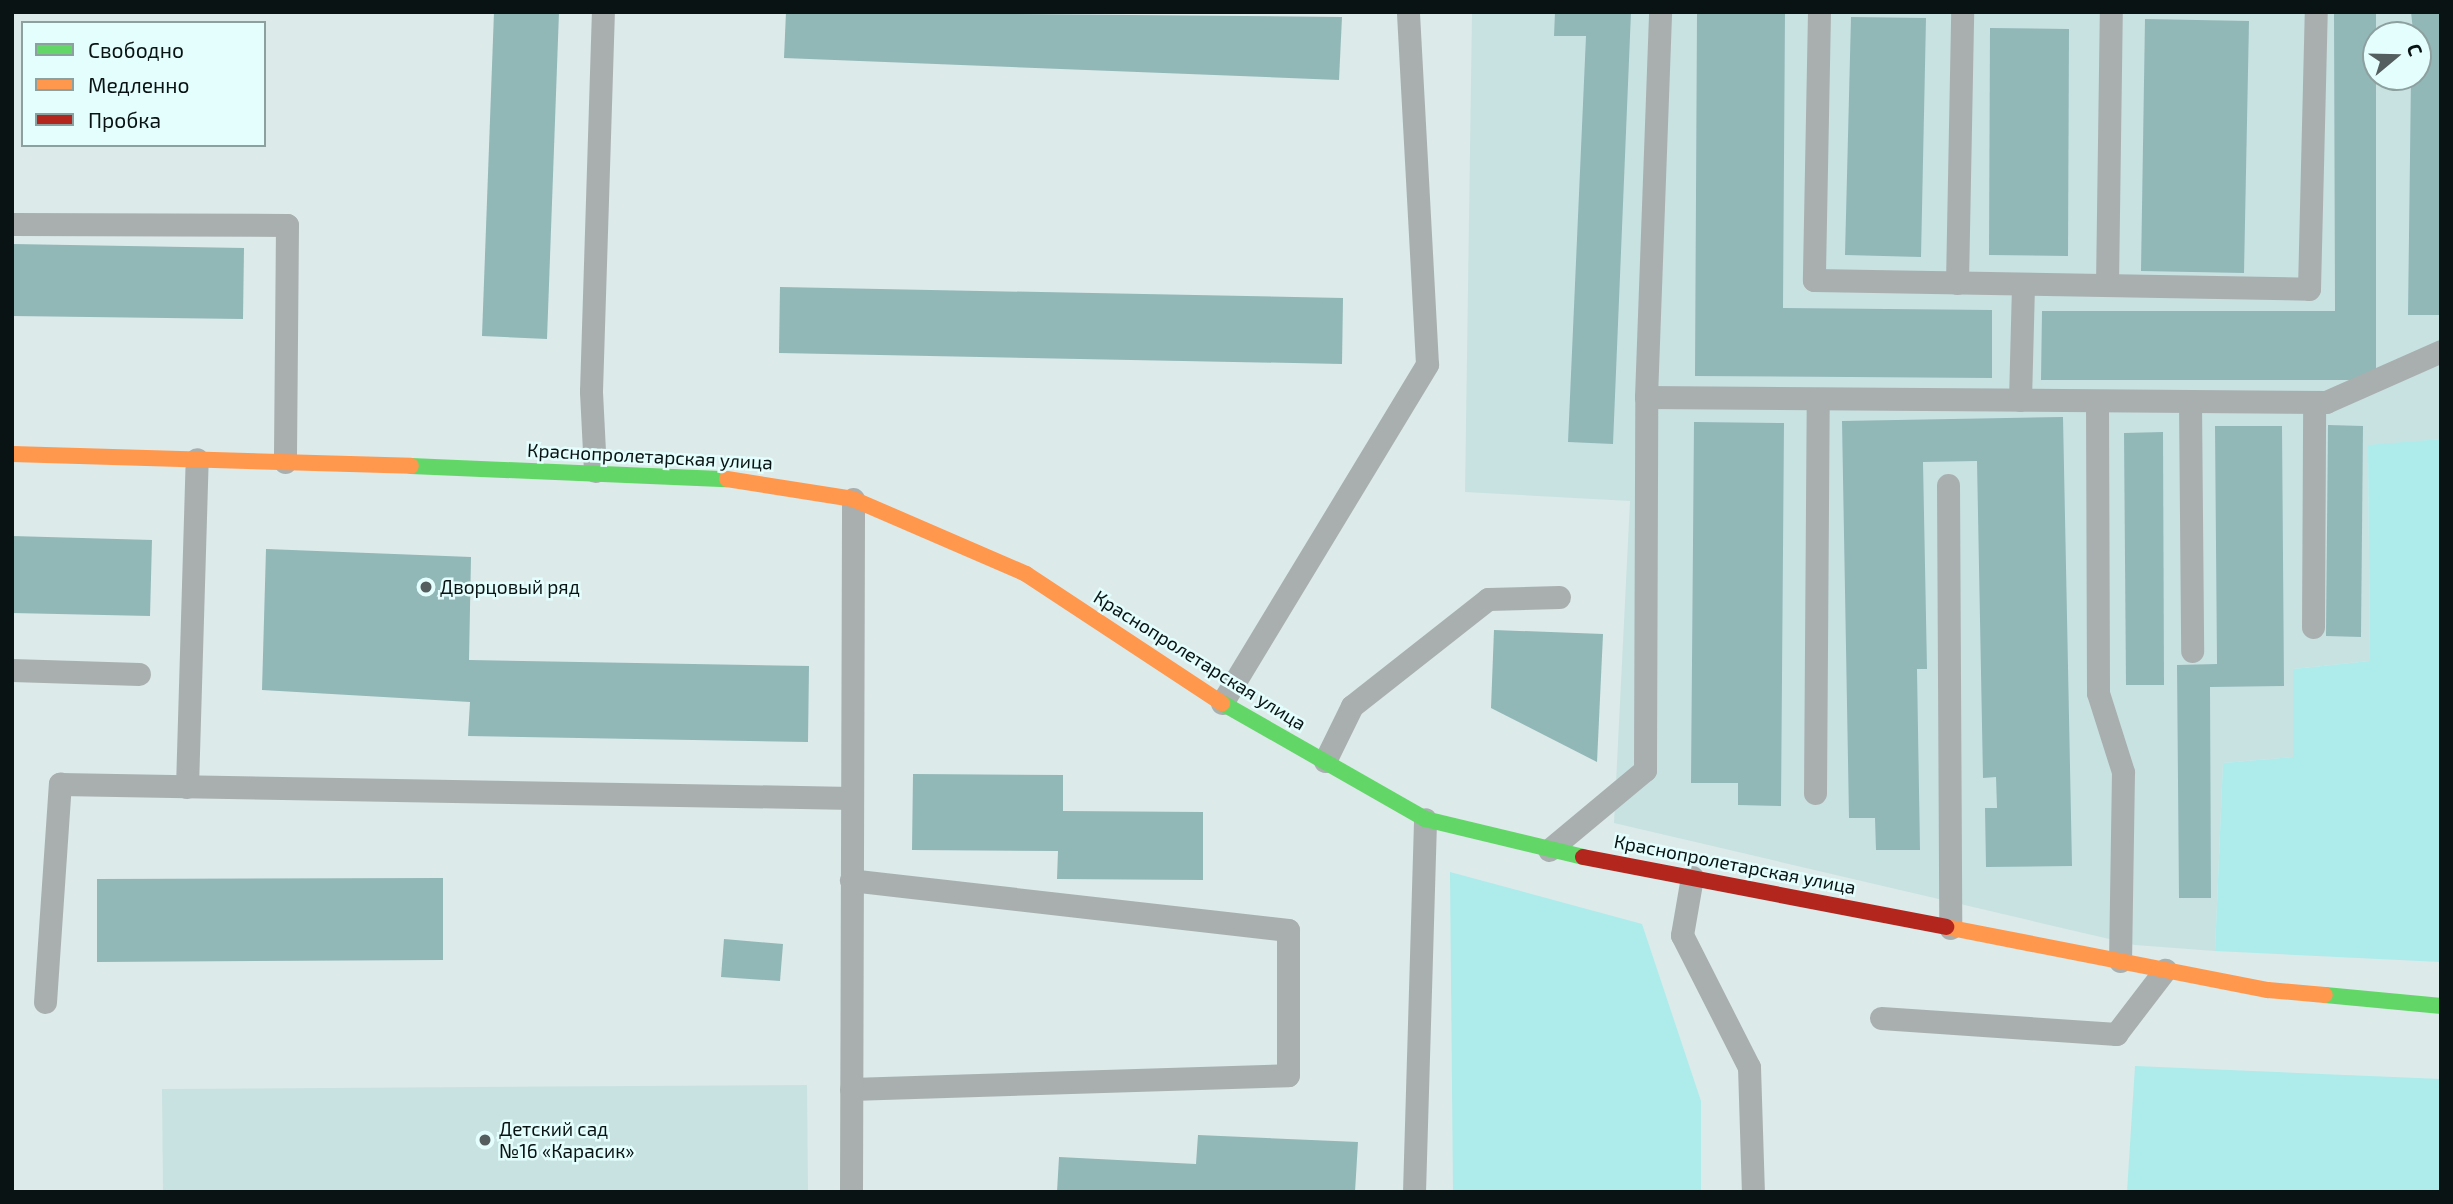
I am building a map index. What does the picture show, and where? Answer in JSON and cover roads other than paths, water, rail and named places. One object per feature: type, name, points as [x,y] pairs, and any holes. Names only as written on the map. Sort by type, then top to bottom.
[{"type":"street","name":"Краснопролетарская улица","points":[[12,454],[595,471],[768,482],[853,499],[1026,574],[1222,703],[1425,819],[1549,850],[2268,990],[2441,1006]]},
{"type":"lane","points":[[595,471],[592,391],[603,12]]},
{"type":"lane","points":[[1222,703],[1427,364],[1408,12]]},
{"type":"lane","points":[[1549,850],[1645,770],[1646,397],[1660,12]]},
{"type":"lane","points":[[1819,12],[1814,280],[2309,289],[2316,12]]},
{"type":"lane","points":[[1957,283],[1962,12]]},
{"type":"lane","points":[[2107,285],[2112,12]]},
{"type":"lane","points":[[12,224],[287,225],[285,462]]},
{"type":"lane","points":[[2020,400],[2023,284]]},
{"type":"lane","points":[[1646,397],[2314,402],[2441,351]]},
{"type":"lane","points":[[1815,793],[1818,399]]},
{"type":"lane","points":[[2097,401],[2098,693],[2123,772],[2120,961]]},
{"type":"lane","points":[[2190,401],[2192,651]]},
{"type":"lane","points":[[2313,627],[2314,402]]},
{"type":"lane","points":[[187,787],[197,459]]},
{"type":"lane","points":[[1948,485],[1950,928]]},
{"type":"lane","points":[[851,1192],[853,499]]},
{"type":"lane","points":[[1325,761],[1352,706],[1488,599],[1559,597]]},
{"type":"lane","points":[[12,670],[139,674]]},
{"type":"lane","points":[[45,1002],[60,784],[852,798]]},
{"type":"lane","points":[[1414,1192],[1425,819]]},
{"type":"lane","points":[[1692,877],[1682,935],[1749,1067],[1753,1192]]},
{"type":"lane","points":[[851,1090],[1287,1075],[1288,943],[1288,930],[852,880]]},
{"type":"lane","points":[[1881,1018],[2116,1034],[2165,970]]},
{"type":"place","name":"Дворцовый ряд","points":[[426,587]]},
{"type":"place","name":"Детский сад №16 «Карасик»","points":[[485,1140]]}]
